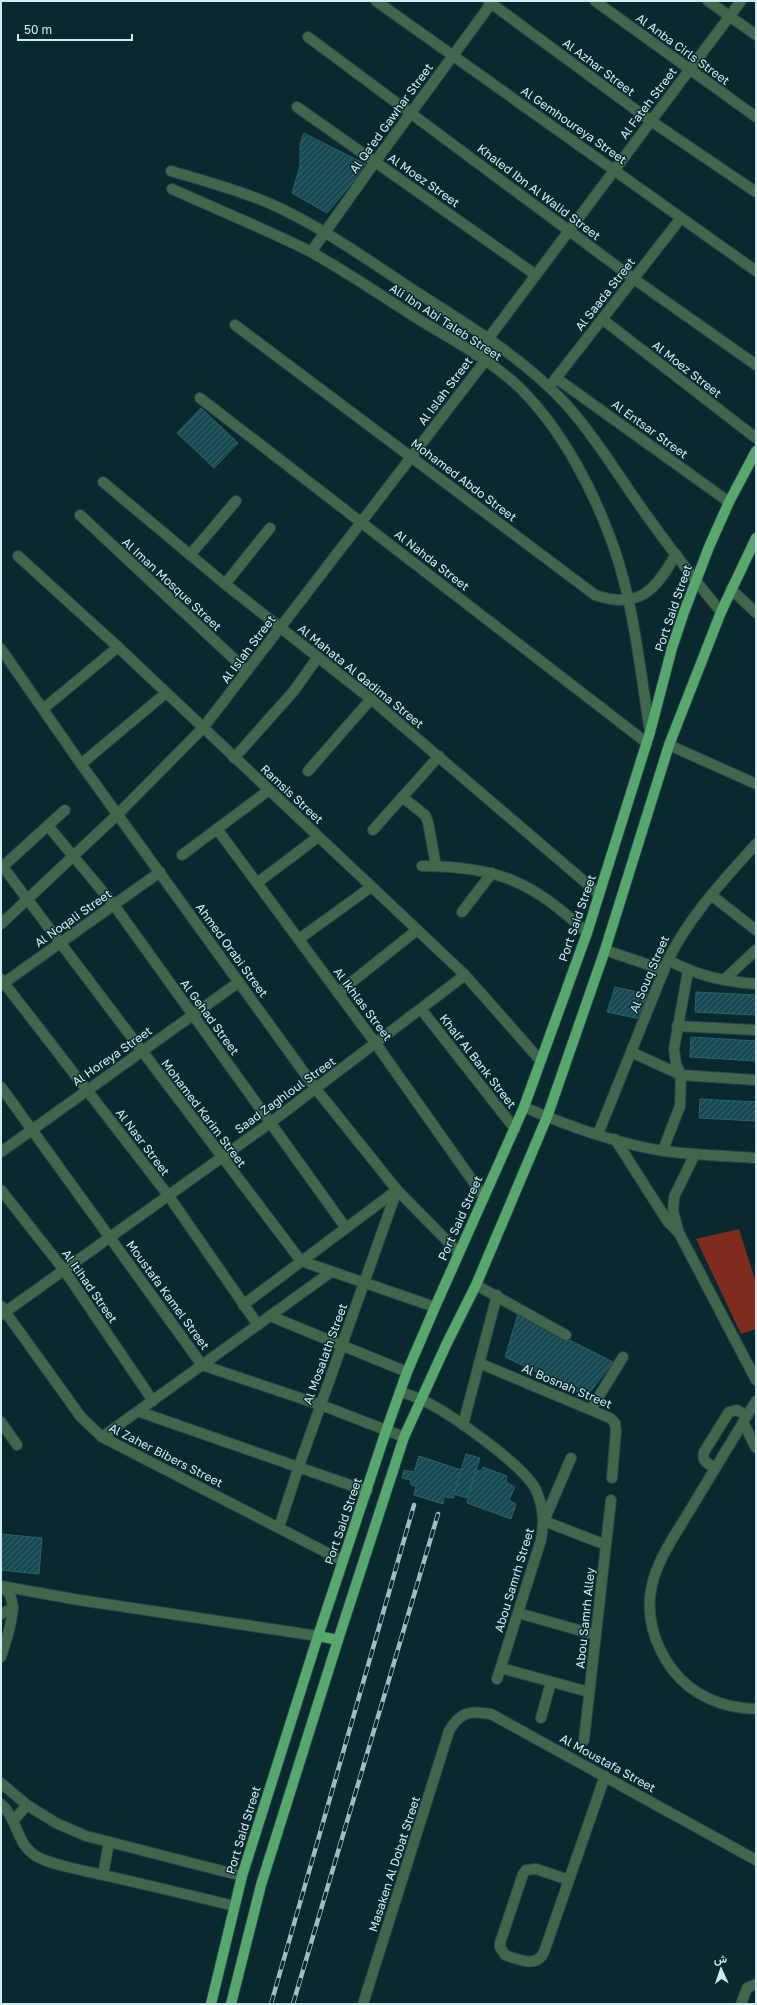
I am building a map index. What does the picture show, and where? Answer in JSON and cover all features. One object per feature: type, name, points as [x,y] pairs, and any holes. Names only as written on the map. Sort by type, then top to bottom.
[{"type":"main road","name":"Port Said Street","points":[[211,2004],[242,1876],[318,1636],[386,1431],[400,1392],[435,1307],[524,1107],[587,933],[650,732],[672,648],[695,580],[729,502],[756,451]]},
{"type":"main road","points":[[231,2004],[261,1885],[404,1437],[476,1285],[546,1117],[605,950],[669,745],[721,612],[756,538]]},
{"type":"main road","points":[[318,1636],[338,1640]]},
{"type":"street","name":"Al Gemhoureya Street","points":[[376,1],[756,271]]},
{"type":"street","name":"Al Anba Cirls Street","points":[[596,1],[689,70],[756,117]]},
{"type":"street","points":[[708,1],[756,35]]},
{"type":"street","name":"Al Fateh Street","points":[[481,358],[489,338],[741,1]]},
{"type":"street","name":"Al Qa'ed Gawhar Street","points":[[311,252],[491,2]]},
{"type":"street","name":"Al Azhar Street","points":[[491,2],[651,121],[756,192]]},
{"type":"street","name":"Khaled Ibn Al Walid Street","points":[[308,37],[634,279],[756,365]]},
{"type":"street","name":"Al Moez Street","points":[[297,107],[536,275]]},
{"type":"street","name":"Ali Ibn Abi Taleb Street","points":[[171,171],[247,194],[271,204],[324,233],[489,338],[549,387],[598,442],[632,494],[695,580],[721,612]]},
{"type":"street","name":"Ali Ibn Abi Taleb Street","points":[[172,189],[311,252],[481,358],[518,387],[534,404],[551,425],[572,459],[606,527],[622,574],[628,600],[650,732]]},
{"type":"street","name":"Al Saada Street","points":[[549,387],[681,218]]},
{"type":"street","name":"Al Moez Street","points":[[602,319],[756,438]]},
{"type":"street","name":"Mohamed Abdo Street","points":[[235,325],[595,595],[611,600],[628,600],[642,596],[654,588],[676,554]]},
{"type":"street","name":"Al Islah Street","points":[[1,924],[118,814],[203,728],[411,457],[481,358]]},
{"type":"street","name":"Al Entsar Street","points":[[556,378],[729,502]]},
{"type":"street","name":"Al Nahda Street","points":[[200,398],[647,742]]},
{"type":"street","name":"Al Mahata Al Qadima Street","points":[[103,482],[225,584],[371,699],[599,894]]},
{"type":"street","points":[[190,555],[236,501]]},
{"type":"street","name":"Al Iman Mosque Street","points":[[80,515],[247,671]]},
{"type":"street","points":[[225,584],[270,528]]},
{"type":"street","name":"Ramsis Street","points":[[18,556],[118,647],[465,976],[540,1060]]},
{"type":"street","points":[[731,589],[756,613]]},
{"type":"street","points":[[43,709],[118,647]]},
{"type":"street","name":"Ahmed Orabi Street","points":[[1,649],[81,764],[316,1089],[397,1190],[459,1254]]},
{"type":"street","points":[[234,758],[265,726],[293,692],[318,657]]},
{"type":"street","points":[[81,764],[166,693]]},
{"type":"street","points":[[308,771],[371,699]]},
{"type":"street","points":[[669,745],[756,784]]},
{"type":"street","points":[[373,830],[439,756]]},
{"type":"street","points":[[182,855],[269,790]]},
{"type":"street","points":[[402,797],[425,815],[428,822],[436,866]]},
{"type":"street","points":[[2,868],[65,810]]},
{"type":"street","name":"Al Gehad Street","points":[[48,826],[114,905],[346,1228]]},
{"type":"street","name":"Al Ikhlas Street","points":[[217,829],[376,1044],[484,1197]]},
{"type":"street","points":[[257,884],[318,837]]},
{"type":"street","name":"Al Souq Street","points":[[598,1134],[668,960],[690,920],[756,844]]},
{"type":"street","points":[[422,866],[457,867],[492,873],[522,884],[545,897],[587,933]]},
{"type":"street","name":"Mohamed Karim Street","points":[[2,868],[301,1262]]},
{"type":"street","name":"Al Noqali Street","points":[[2,982],[160,872]]},
{"type":"street","points":[[462,912],[492,873]]},
{"type":"street","points":[[299,939],[371,887]]},
{"type":"street","points":[[711,894],[756,930]]},
{"type":"street","points":[[338,993],[417,930]]},
{"type":"street","points":[[605,950],[664,970]]},
{"type":"street","points":[[724,980],[756,950]]},
{"type":"street","points":[[668,960],[688,971],[712,978],[756,984]]},
{"type":"street","points":[[663,1150],[680,1106],[681,1075],[676,1064],[674,1049],[688,971]]},
{"type":"street","name":"Saad Zaghloul Street","points":[[2,1311],[64,1270],[270,1123],[465,976]]},
{"type":"street","name":"Al Nasr Street","points":[[2,982],[168,1195],[258,1325]]},
{"type":"street","name":"Al Horeya Street","points":[[1,1152],[239,982]]},
{"type":"street","name":"Khalf Al Bank Street","points":[[421,1009],[515,1129]]},
{"type":"street","points":[[677,1026],[756,1030]]},
{"type":"street","points":[[631,1052],[681,1075],[756,1080]]},
{"type":"street","name":"Moustafa Kamel Street","points":[[1,1087],[202,1364],[404,1437]]},
{"type":"street","points":[[524,1107],[546,1117],[598,1134],[663,1150],[695,1154],[756,1158]]},
{"type":"street","points":[[615,1139],[668,1222],[679,1233]]},
{"type":"street","points":[[695,1154],[674,1197],[673,1211],[679,1233],[756,1380]]},
{"type":"street","name":"Al Itihad Street","points":[[1,1190],[64,1270],[153,1401]]},
{"type":"street","points":[[244,1305],[397,1190]]},
{"type":"street","name":"Al Mosalath Street","points":[[279,1527],[299,1466],[397,1190]]},
{"type":"street","points":[[301,1262],[435,1307]]},
{"type":"street","points":[[102,1437],[140,1412],[202,1364],[331,1272]]},
{"type":"street","points":[[476,1285],[497,1295],[566,1335]]},
{"type":"street","points":[[463,1425],[497,1295]]},
{"type":"street","name":"Al Zaher Bibers Street","points":[[2,1311],[81,1417],[102,1437],[343,1561]]},
{"type":"street","points":[[270,1316],[408,1372]]},
{"type":"street","points":[[591,1409],[623,1357]]},
{"type":"street","name":"Al Bosnah Street","points":[[479,1363],[610,1418],[615,1423],[616,1430],[612,1478]]},
{"type":"street","name":"Abou Samrh Street","points":[[400,1392],[421,1399],[463,1425],[526,1474],[536,1489],[542,1506],[544,1521],[541,1540],[497,1679]]},
{"type":"street","points":[[756,1401],[661,1558],[651,1587],[650,1618],[658,1647],[666,1661],[686,1684],[712,1700],[741,1708],[756,1709]]},
{"type":"street","points":[[715,1468],[705,1462],[703,1455],[726,1415],[733,1410],[741,1411],[756,1448]]},
{"type":"street","points":[[140,1412],[299,1466],[367,1491]]},
{"type":"street","points":[[1,1422],[17,1445]]},
{"type":"street","points":[[571,1458],[544,1521],[606,1545]]},
{"type":"street","name":"Abou Samrh Alley","points":[[584,1740],[611,1500]]},
{"type":"street","points":[[1,1587],[318,1636]]},
{"type":"street","points":[[1,1587],[5,1589],[12,1597],[14,1608],[1,1657]]},
{"type":"street","points":[[1,1614],[14,1608]]},
{"type":"street","points":[[518,1612],[596,1635]]},
{"type":"street","points":[[501,1668],[589,1692]]},
{"type":"street","points":[[541,1718],[551,1682]]},
{"type":"street","name":"Al Moustafa Street","points":[[449,1731],[455,1721],[465,1714],[476,1711],[491,1714],[756,1860]]},
{"type":"street","name":"Masaken Al Dobat Street","points":[[362,2004],[449,1731]]},
{"type":"street","points":[[569,1880],[536,1868],[526,1870],[523,1874],[500,1943],[500,1947],[505,1955],[531,1962],[539,1960],[544,1952],[569,1880],[605,1776]]},
{"type":"street","points":[[1,1783],[27,1805],[56,1823],[86,1836],[242,1876]]},
{"type":"street","points":[[1,1804],[13,1821],[24,1847],[37,1857],[102,1875],[234,1906]]},
{"type":"street","points":[[13,1821],[27,1805]]},
{"type":"street","points":[[102,1875],[109,1842]]},
{"type":"street","points":[[741,2004],[746,1988],[756,1984]]},
{"type":"shaded area","points":[[739,1229],[756,1283],[756,1329],[741,1334],[696,1239]]},
{"type":"building","points":[[304,133],[367,165],[327,213],[292,193],[300,166],[300,144]]},
{"type":"building","points":[[201,408],[238,443],[214,468],[177,433]]},
{"type":"building","points":[[615,987],[647,994],[640,1019],[607,1012]]},
{"type":"building","points":[[696,992],[756,995],[756,1015],[695,1012]]},
{"type":"building","points":[[691,1037],[756,1041],[756,1061],[690,1057]]},
{"type":"building","points":[[700,1099],[756,1102],[756,1121],[699,1118]]},
{"type":"building","points":[[518,1314],[613,1362],[587,1396],[505,1357]]},
{"type":"building","points":[[466,1454],[480,1458],[467,1498],[453,1494]]},
{"type":"building","points":[[419,1456],[461,1470],[453,1498],[444,1497],[443,1504],[414,1495],[416,1487],[410,1484],[411,1480],[402,1478],[404,1470],[414,1472]]},
{"type":"building","points":[[483,1467],[507,1476],[506,1482],[515,1487],[509,1500],[516,1504],[511,1519],[467,1503],[476,1470],[481,1471]]},
{"type":"building","points":[[1,1534],[42,1538],[39,1574],[1,1570]]},
{"type":"railway","points":[[271,2004],[414,1505]]},
{"type":"railway","points":[[293,2004],[438,1514]]}]
